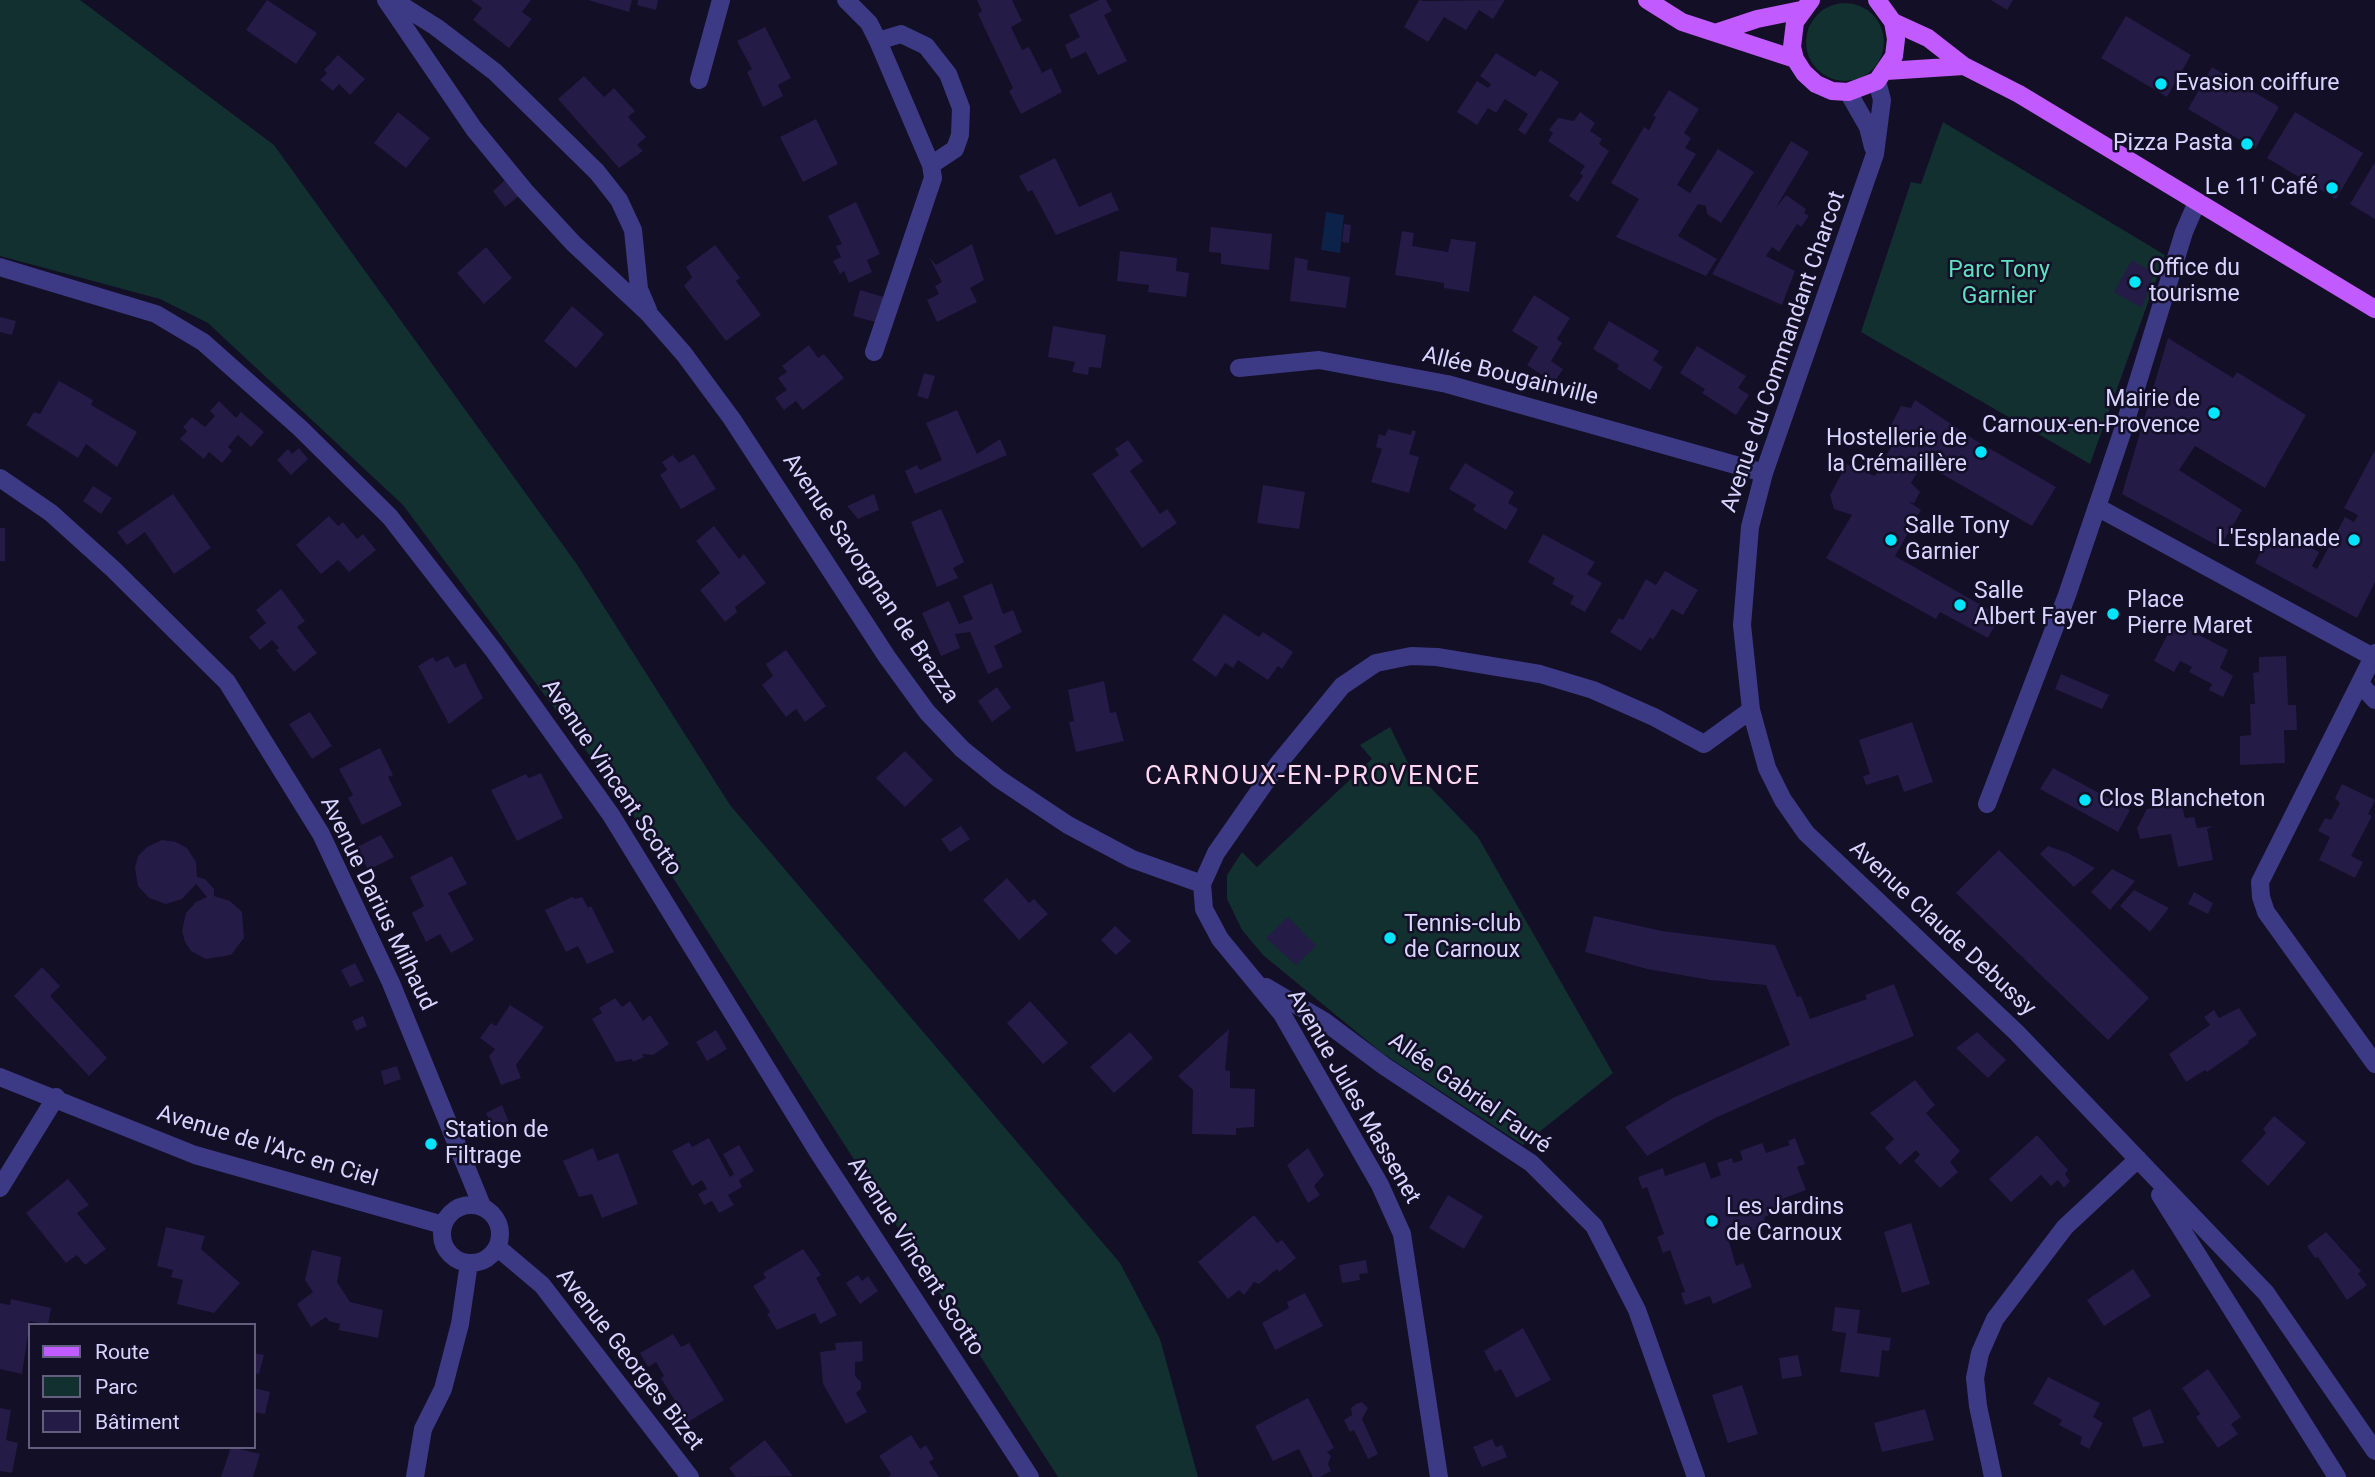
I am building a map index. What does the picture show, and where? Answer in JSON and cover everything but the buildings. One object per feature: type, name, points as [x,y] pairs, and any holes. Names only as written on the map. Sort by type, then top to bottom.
[{"type":"main road","points":[[1647,0],[1682,22],[1795,59]]},
{"type":"main road","points":[[1877,0],[1893,22],[1896,39],[1894,56],[1881,76]]},
{"type":"main road","points":[[1718,32],[1807,3]]},
{"type":"main road","points":[[1807,3],[1792,34],[1795,59],[1804,73],[1816,84],[1832,91],[1848,92],[1881,76],[1964,66]]},
{"type":"main road","points":[[1893,22],[1928,38],[1964,66],[2019,94],[2375,309]]},
{"type":"street","name":"Avenue Savorgnan de Brazza","points":[[386,0],[474,129],[525,191],[573,243],[649,314],[732,419],[887,657],[926,712],[962,749],[999,779],[1068,825],[1132,859],[1202,884]]},
{"type":"street","name":"Avenue Savorgnan de Brazza","points":[[393,0],[436,27],[495,72],[597,172],[619,200],[633,230],[639,289],[649,314]]},
{"type":"street","points":[[699,80],[722,0]]},
{"type":"street","points":[[846,0],[869,23],[932,165],[931,190],[874,352]]},
{"type":"street","points":[[878,41],[901,34],[926,46],[948,74],[961,108],[960,135],[954,149],[932,165]]},
{"type":"street","name":"Avenue du Commandant Charcot","points":[[1751,710],[1742,625],[1744,573],[1750,527],[1764,473],[1875,154],[1882,100],[1881,76]]},
{"type":"street","points":[[1848,92],[1868,127],[1875,154]]},
{"type":"street","points":[[1987,803],[2097,507],[2184,232],[2197,202]]},
{"type":"street","name":"Avenue Vincent Scotto","points":[[0,267],[156,314],[203,342],[300,428],[390,517],[494,651],[611,815],[818,1152],[1030,1477]]},
{"type":"street","name":"Allée Bougainville","points":[[1239,368],[1318,360],[1447,384],[1764,473]]},
{"type":"street","name":"Avenue Darius Milhaud","points":[[0,478],[51,513],[113,569],[226,682],[321,834],[391,983],[482,1206]]},
{"type":"street","points":[[2097,507],[2374,655],[2260,882],[2266,912],[2375,1064]]},
{"type":"street","points":[[1202,884],[1216,853],[1278,764],[1342,685],[1376,663],[1411,656],[1437,657],[1540,674],[1593,690],[1704,744],[1751,710]]},
{"type":"street","points":[[2360,684],[2375,700]]},
{"type":"street","name":"Avenue Claude Debussy","points":[[1751,710],[1767,768],[1783,800],[1806,833],[2017,1032],[2266,1293],[2375,1451]]},
{"type":"street","name":"Avenue Jules Massenet","points":[[1202,884],[1204,909],[1220,939],[1289,1026],[1380,1185],[1402,1234],[1439,1477]]},
{"type":"street","name":"Allée Gabriel Fauré","points":[[1254,980],[1324,1021],[1384,1066],[1531,1163],[1594,1226],[1637,1310],[1696,1477]]},
{"type":"street","name":"Avenue de l'Arc en Ciel","points":[[0,1077],[56,1097],[195,1155],[443,1225]]},
{"type":"street","points":[[0,1188],[56,1097]]},
{"type":"street","points":[[1993,1477],[1975,1378],[1980,1353],[1990,1330],[2065,1227],[2138,1159]]},
{"type":"street","name":"Avenue Claude Debussy","points":[[2138,1159],[2243,1322],[2337,1477]]},
{"type":"street","points":[[463,1205],[482,1206],[492,1213],[499,1224],[500,1236],[497,1247],[488,1257],[470,1263],[453,1256],[447,1250],[443,1242],[443,1225],[454,1209],[463,1205]]},
{"type":"street","name":"Avenue Georges Bizet","points":[[497,1247],[542,1284],[690,1477]]},
{"type":"street","points":[[415,1477],[423,1429],[447,1376],[460,1324],[470,1263]]},
{"type":"street","points":[[2243,1322],[2240,1296],[2256,1290],[2266,1293]]},
{"type":"green space","points":[[0,0],[80,0],[274,145],[576,563],[730,805],[1120,1263],[1160,1339],[1198,1477],[1058,1477],[625,803],[403,505],[208,323],[160,299],[0,256]]},
{"type":"green space","points":[[1845,3],[1860,6],[1873,14],[1881,27],[1884,42],[1881,57],[1873,70],[1860,78],[1845,81],[1830,78],[1817,70],[1809,57],[1806,42],[1809,27],[1817,14],[1830,6]]},
{"type":"green space","name":"Parc Tony Garnier","points":[[1943,122],[2165,255],[2090,464],[1861,332],[1911,182],[1921,184]]},
{"type":"green space","name":"Tennis-club de Carnoux","points":[[1390,727],[1409,765],[1478,837],[1613,1073],[1523,1145],[1382,1053],[1263,955],[1242,930],[1227,899],[1227,875],[1242,852],[1257,867],[1372,759],[1360,745]]},
{"type":"water","points":[[1326,212],[1344,215],[1340,253],[1321,250]]},
{"type":"place","name":"Evasion coiffure","points":[[2161,84]]},
{"type":"place","name":"Pizza Pasta","points":[[2247,144]]},
{"type":"place","name":"Le 11' Café","points":[[2332,188]]},
{"type":"place","name":"Office du tourisme","points":[[2135,282]]},
{"type":"place","name":"Mairie de Carnoux-en-Provence","points":[[2214,413]]},
{"type":"place","name":"Hostellerie de la Crémaillère","points":[[1981,452]]},
{"type":"place","name":"Salle Tony Garnier","points":[[1891,540]]},
{"type":"place","name":"L'Esplanade","points":[[2354,540]]},
{"type":"place","name":"Salle Albert Fayer","points":[[1960,605]]},
{"type":"place","name":"Place Pierre Maret","points":[[2113,614]]},
{"type":"place","name":"Clos Blancheton","points":[[2085,800]]},
{"type":"place","name":"Tennis-club de Carnoux","points":[[1390,938]]},
{"type":"place","name":"Station de Filtrage","points":[[431,1144]]},
{"type":"place","name":"Les Jardins de Carnoux","points":[[1712,1221]]},
{"type":"district","name":"CARNOUX-EN-PROVENCE","points":[[1313,777]]}]
